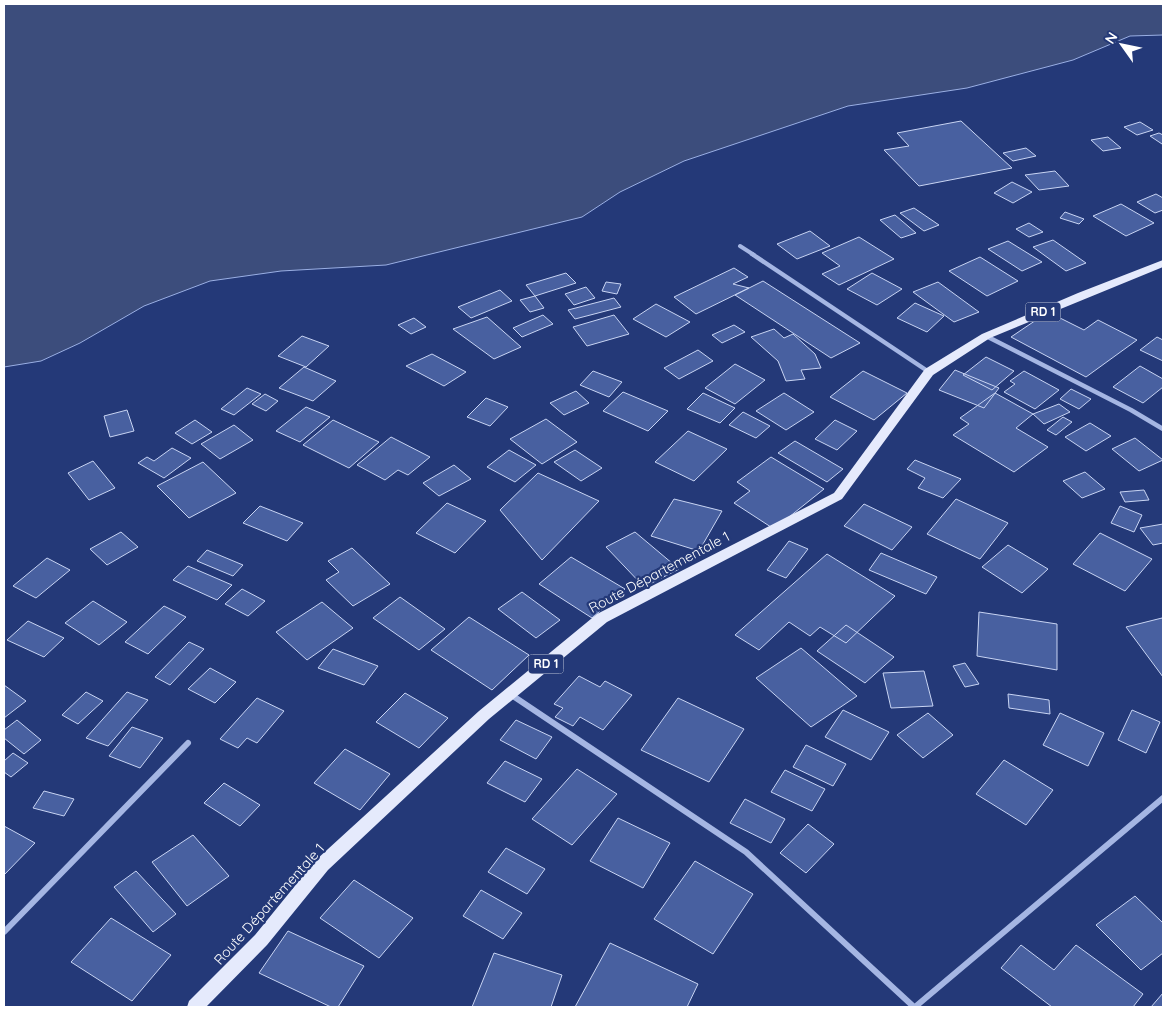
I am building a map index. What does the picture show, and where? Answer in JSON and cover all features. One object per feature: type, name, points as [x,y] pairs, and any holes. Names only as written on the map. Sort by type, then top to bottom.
[{"type":"main road","name":"Route Départementale 1","points":[[195,1007],[261,940],[322,865],[484,715],[602,618],[838,496],[887,432],[929,372],[986,336],[1163,263]]},
{"type":"street","points":[[740,246],[929,372]]},
{"type":"street","points":[[986,336],[1163,429]]},
{"type":"street","points":[[510,694],[746,852],[914,1007],[1163,798]]},
{"type":"street","points":[[4,932],[188,743]]},
{"type":"water","points":[[4,4],[1163,4],[1163,35],[1130,36],[1073,60],[967,88],[848,106],[684,161],[620,192],[582,217],[386,265],[281,271],[210,281],[144,306],[80,343],[41,361],[4,367]]},
{"type":"building","points":[[961,121],[1012,168],[919,186],[884,150],[909,146],[897,133]]},
{"type":"building","points":[[1140,122],[1153,130],[1137,135],[1124,127]]},
{"type":"building","points":[[1159,133],[1163,135],[1162,144],[1150,136]]},
{"type":"building","points":[[1108,137],[1121,148],[1103,151],[1091,140]]},
{"type":"building","points":[[1026,148],[1036,156],[1013,161],[1003,153]]},
{"type":"building","points":[[1055,171],[1069,186],[1039,190],[1025,175]]},
{"type":"building","points":[[1012,182],[1032,192],[1013,203],[994,193]]},
{"type":"building","points":[[1156,194],[1163,198],[1163,210],[1155,213],[1137,202]]},
{"type":"building","points":[[1121,204],[1154,223],[1126,236],[1093,216]]},
{"type":"building","points":[[914,208],[939,225],[924,231],[900,213]]},
{"type":"building","points":[[1065,212],[1084,219],[1079,224],[1060,218]]},
{"type":"building","points":[[895,215],[916,233],[901,238],[880,220]]},
{"type":"building","points":[[1029,223],[1043,232],[1029,237],[1016,229]]},
{"type":"building","points":[[810,231],[830,246],[797,259],[777,244]]},
{"type":"building","points":[[859,237],[894,259],[839,285],[822,274],[840,266],[822,253]]},
{"type":"building","points":[[1053,240],[1086,263],[1066,271],[1033,247]]},
{"type":"building","points":[[1008,241],[1042,262],[1022,271],[988,249]]},
{"type":"building","points":[[980,257],[1018,281],[987,296],[949,271]]},
{"type":"building","points":[[734,268],[748,277],[733,284],[749,288],[696,314],[674,297]]},
{"type":"building","points":[[566,273],[576,283],[535,296],[526,285]]},
{"type":"building","points":[[872,273],[902,289],[877,305],[847,289]]},
{"type":"building","points":[[763,281],[860,343],[831,358],[735,295]]},
{"type":"building","points":[[606,282],[621,284],[617,294],[602,291]]},
{"type":"building","points":[[938,282],[979,312],[954,322],[913,292]]},
{"type":"building","points":[[586,287],[595,298],[574,305],[565,294]]},
{"type":"building","points":[[500,290],[512,301],[471,318],[458,307]]},
{"type":"building","points":[[535,296],[544,308],[530,312],[520,300]]},
{"type":"building","points":[[614,298],[621,307],[575,319],[568,310]]},
{"type":"building","points":[[915,303],[944,316],[927,332],[897,318]]},
{"type":"building","points":[[656,304],[690,322],[666,337],[633,319]]},
{"type":"building","points":[[1048,312],[1084,330],[1098,320],[1137,340],[1086,377],[1011,337]]},
{"type":"building","points":[[543,315],[553,324],[522,337],[513,328]]},
{"type":"building","points":[[614,315],[629,334],[587,346],[573,327]]},
{"type":"building","points":[[487,317],[521,347],[494,359],[453,329]]},
{"type":"building","points":[[414,318],[426,327],[411,334],[398,325]]},
{"type":"building","points":[[734,325],[745,332],[722,343],[712,335]]},
{"type":"building","points":[[774,329],[784,338],[793,334],[815,354],[821,368],[801,370],[805,379],[786,381],[778,361],[751,337]]},
{"type":"building","points":[[302,336],[329,346],[306,367],[278,356]]},
{"type":"building","points":[[1157,337],[1163,340],[1163,361],[1140,350]]},
{"type":"building","points":[[698,350],[713,361],[679,379],[664,368]]},
{"type":"building","points":[[432,354],[466,372],[444,386],[406,366]]},
{"type":"building","points":[[986,357],[1014,371],[992,390],[963,375]]},
{"type":"building","points":[[735,364],[765,380],[735,404],[705,388]]},
{"type":"building","points":[[1140,366],[1163,379],[1163,387],[1143,403],[1113,387]]},
{"type":"building","points":[[304,367],[336,381],[313,401],[279,388]]},
{"type":"building","points":[[955,370],[999,388],[984,408],[939,390]]},
{"type":"building","points":[[593,371],[622,382],[609,397],[580,385]]},
{"type":"building","points":[[863,371],[907,393],[874,420],[830,397]]},
{"type":"building","points":[[1024,371],[1059,390],[1035,409],[1004,392],[1015,384],[1010,381]]},
{"type":"building","points":[[247,388],[261,394],[234,415],[221,409]]},
{"type":"building","points":[[1071,389],[1091,399],[1079,409],[1060,399]]},
{"type":"building","points":[[576,391],[589,403],[564,415],[550,403]]},
{"type":"building","points":[[623,392],[668,411],[648,431],[603,411]]},
{"type":"building","points":[[703,393],[735,408],[720,423],[687,409]]},
{"type":"building","points":[[784,393],[814,412],[786,430],[756,411]]},
{"type":"building","points":[[995,393],[1033,414],[1016,428],[1048,447],[1014,472],[953,435],[969,424],[960,418]]},
{"type":"building","points":[[265,394],[278,401],[266,411],[252,404]]},
{"type":"building","points":[[486,398],[508,407],[490,426],[467,417]]},
{"type":"building","points":[[1059,404],[1070,412],[1044,424],[1033,414]]},
{"type":"building","points":[[306,407],[330,417],[300,442],[276,431]]},
{"type":"building","points":[[127,410],[134,431],[110,437],[104,416]]},
{"type":"building","points":[[743,412],[770,426],[756,438],[729,425]]},
{"type":"building","points":[[1063,417],[1072,422],[1056,435],[1047,430]]},
{"type":"building","points":[[546,419],[577,442],[542,464],[510,439]]},
{"type":"building","points":[[195,420],[212,432],[192,444],[175,433]]},
{"type":"building","points":[[333,420],[379,442],[349,468],[303,445]]},
{"type":"building","points":[[835,420],[857,431],[837,450],[815,439]]},
{"type":"building","points":[[1090,423],[1111,436],[1086,451],[1065,437]]},
{"type":"building","points":[[234,425],[253,440],[220,459],[201,444]]},
{"type":"building","points":[[688,431],[727,449],[694,481],[655,462]]},
{"type":"building","points":[[391,437],[430,457],[408,475],[398,470],[385,480],[357,465]]},
{"type":"building","points":[[1135,438],[1163,460],[1139,471],[1112,449]]},
{"type":"building","points":[[795,441],[843,469],[827,482],[778,453]]},
{"type":"building","points":[[172,448],[191,458],[164,478],[138,463],[147,457],[154,461]]},
{"type":"building","points":[[509,450],[536,465],[515,482],[487,467]]},
{"type":"building","points":[[575,450],[602,468],[581,481],[554,462]]},
{"type":"building","points":[[771,457],[824,489],[774,529],[734,503],[750,491],[737,482]]},
{"type":"building","points":[[915,460],[961,479],[943,498],[918,488],[925,478],[907,469]]},
{"type":"building","points":[[93,461],[115,488],[89,500],[68,473]]},
{"type":"building","points":[[203,462],[236,493],[189,518],[157,486]]},
{"type":"building","points":[[454,465],[471,479],[439,496],[423,483]]},
{"type":"building","points":[[1085,472],[1105,489],[1082,498],[1063,481]]},
{"type":"building","points":[[538,473],[599,501],[542,560],[500,510]]},
{"type":"building","points":[[1144,490],[1149,500],[1125,502],[1120,492]]},
{"type":"building","points":[[674,499],[722,511],[699,551],[651,536]]},
{"type":"building","points":[[956,499],[1008,523],[980,559],[927,534]]},
{"type":"building","points":[[447,503],[486,521],[455,553],[416,533]]},
{"type":"building","points":[[864,504],[912,527],[892,550],[844,526]]},
{"type":"building","points":[[260,506],[303,523],[287,541],[243,523]]},
{"type":"building","points":[[1120,506],[1142,515],[1134,532],[1111,523]]},
{"type":"building","points":[[1163,524],[1163,543],[1153,545],[1140,528]]},
{"type":"building","points":[[121,532],[138,547],[107,565],[90,549]]},
{"type":"building","points":[[635,532],[679,569],[644,587],[606,547]]},
{"type":"building","points":[[1100,533],[1152,559],[1125,591],[1073,564]]},
{"type":"building","points":[[789,541],[808,549],[786,578],[767,570]]},
{"type":"building","points":[[1008,545],[1048,569],[1022,593],[982,567]]},
{"type":"building","points":[[352,548],[390,584],[353,606],[326,580],[339,572],[328,561]]},
{"type":"building","points":[[207,550],[243,565],[233,576],[197,561]]},
{"type":"building","points":[[881,553],[937,577],[926,594],[869,570]]},
{"type":"building","points":[[827,554],[895,596],[846,643],[820,627],[810,636],[789,622],[759,650],[735,635]]},
{"type":"building","points":[[571,557],[625,589],[592,618],[539,584]]},
{"type":"building","points":[[47,558],[70,570],[36,598],[13,586]]},
{"type":"building","points":[[188,566],[232,585],[217,600],[173,580]]},
{"type":"building","points":[[242,589],[265,601],[248,616],[225,604]]},
{"type":"building","points":[[522,592],[560,620],[536,638],[498,609]]},
{"type":"building","points":[[400,597],[445,629],[419,650],[373,618]]},
{"type":"building","points":[[93,601],[127,622],[99,645],[65,623]]},
{"type":"building","points":[[322,602],[353,628],[307,660],[276,632]]},
{"type":"building","points":[[164,606],[186,617],[148,654],[125,642]]},
{"type":"building","points":[[979,612],[1057,624],[1057,670],[977,656]]},
{"type":"building","points":[[469,617],[529,655],[492,690],[431,650]]},
{"type":"building","points":[[1162,618],[1163,620],[1163,677],[1126,627]]},
{"type":"building","points":[[28,621],[64,638],[44,657],[7,640]]},
{"type":"building","points":[[846,625],[894,657],[865,683],[817,651]]},
{"type":"building","points":[[189,642],[204,649],[170,685],[155,677]]},
{"type":"building","points":[[801,648],[857,696],[811,727],[756,678]]},
{"type":"building","points":[[333,649],[378,666],[364,685],[318,668]]},
{"type":"building","points":[[965,663],[979,684],[965,687],[953,666]]},
{"type":"building","points":[[210,668],[236,682],[215,703],[188,689]]},
{"type":"building","points":[[924,671],[933,706],[891,708],[883,673]]},
{"type":"building","points":[[579,676],[600,687],[605,681],[632,695],[603,730],[580,717],[573,726],[555,717],[563,708],[554,704]]},
{"type":"building","points":[[4,685],[26,701],[4,718]]},
{"type":"building","points":[[86,692],[103,701],[78,724],[62,715]]},
{"type":"building","points":[[127,692],[148,700],[108,746],[86,738]]},
{"type":"building","points":[[405,693],[448,718],[419,748],[376,722]]},
{"type":"building","points":[[1008,694],[1049,700],[1050,714],[1009,708]]},
{"type":"building","points":[[257,698],[284,711],[257,743],[247,738],[238,748],[220,739]]},
{"type":"building","points":[[678,698],[744,729],[709,782],[641,750]]},
{"type":"building","points":[[843,710],[889,732],[871,760],[825,737]]},
{"type":"building","points":[[1132,710],[1160,722],[1146,753],[1118,740]]},
{"type":"building","points":[[928,713],[953,735],[923,758],[897,735]]},
{"type":"building","points":[[1060,713],[1104,733],[1088,766],[1043,745]]},
{"type":"building","points":[[17,720],[41,740],[24,754],[4,738],[4,730]]},
{"type":"building","points":[[516,720],[552,737],[536,759],[500,740]]},
{"type":"building","points":[[132,727],[163,738],[140,768],[109,756]]},
{"type":"building","points":[[806,745],[846,764],[833,786],[793,767]]},
{"type":"building","points":[[345,749],[390,774],[360,810],[314,783]]},
{"type":"building","points":[[13,753],[28,763],[11,777],[4,772],[4,761]]},
{"type":"building","points":[[1004,760],[1053,790],[1026,825],[976,794]]},
{"type":"building","points":[[505,761],[542,779],[525,802],[487,783]]},
{"type":"building","points":[[577,769],[617,794],[572,845],[532,819]]},
{"type":"building","points":[[785,770],[825,789],[812,811],[771,792]]},
{"type":"building","points":[[224,783],[260,805],[240,826],[204,803]]},
{"type":"building","points":[[44,791],[74,799],[64,816],[33,808]]},
{"type":"building","points":[[745,799],[785,819],[771,843],[730,823]]},
{"type":"building","points":[[618,818],[670,843],[643,888],[590,861]]},
{"type":"building","points":[[808,824],[834,844],[806,873],[780,853]]},
{"type":"building","points":[[4,826],[35,843],[4,875]]},
{"type":"building","points":[[193,835],[229,876],[187,906],[152,862]]},
{"type":"building","points":[[506,848],[545,869],[527,894],[488,872]]},
{"type":"building","points":[[695,861],[753,894],[713,954],[654,919]]},
{"type":"building","points":[[136,871],[176,914],[153,932],[114,887]]},
{"type":"building","points":[[354,880],[413,918],[379,958],[320,918]]},
{"type":"building","points":[[481,890],[522,913],[503,939],[463,916]]},
{"type":"building","points":[[1135,896],[1163,923],[1163,953],[1141,970],[1096,925]]},
{"type":"building","points":[[111,918],[171,955],[132,1001],[71,962]]},
{"type":"building","points":[[288,931],[364,966],[338,1007],[331,1007],[259,973]]},
{"type":"building","points":[[610,943],[698,984],[687,1007],[575,1007]]},
{"type":"building","points":[[1021,945],[1054,970],[1076,945],[1143,994],[1133,1007],[1052,1007],[1001,968]]},
{"type":"building","points":[[494,953],[562,975],[551,1007],[472,1007]]},
{"type":"building","points":[[1163,993],[1163,1007],[1151,1007]]}]
